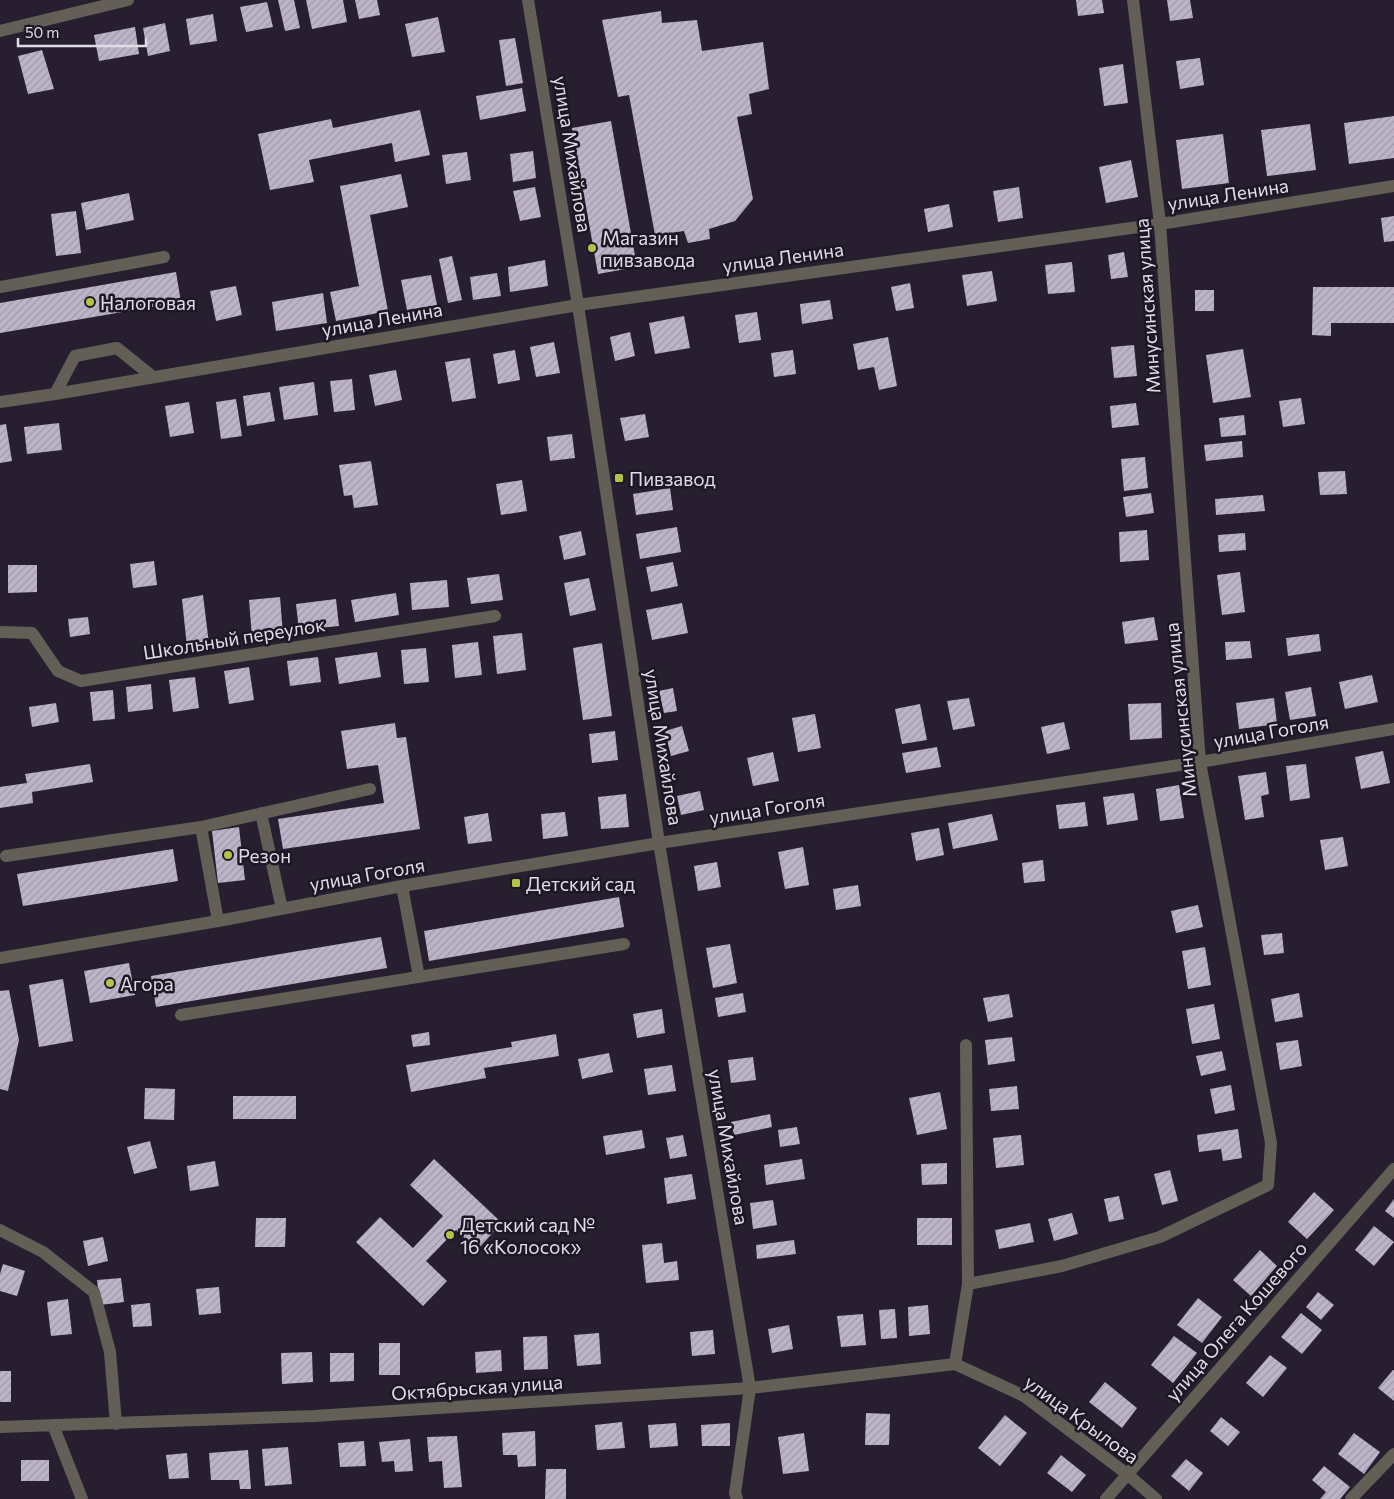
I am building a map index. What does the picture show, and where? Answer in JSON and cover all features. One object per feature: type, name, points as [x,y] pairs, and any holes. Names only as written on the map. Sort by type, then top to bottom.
[{"type":"street","points":[[0,31],[128,0]]},
{"type":"street","name":"улица Михайлова","points":[[528,0],[578,305],[659,843],[750,1388],[735,1497]]},
{"type":"street","name":"Минусинская улица","points":[[968,1284],[1062,1266],[1160,1237],[1268,1185],[1271,1143],[1200,762],[1160,224],[1133,0]]},
{"type":"street","name":"улица Ленина","points":[[0,402],[578,305],[1160,224],[1394,186]]},
{"type":"street","points":[[0,287],[164,257]]},
{"type":"street","points":[[56,394],[75,356],[117,348],[153,377]]},
{"type":"street","name":"Школьный переулок","points":[[0,632],[32,634],[58,671],[81,681],[495,616]]},
{"type":"street","name":"улица Гоголя","points":[[0,958],[218,921],[402,886],[659,843],[1200,762],[1394,729]]},
{"type":"street","points":[[6,856],[201,827],[370,790]]},
{"type":"street","points":[[261,813],[282,909]]},
{"type":"street","points":[[201,827],[218,921]]},
{"type":"street","points":[[402,886],[419,977]]},
{"type":"street","points":[[181,1015],[624,944]]},
{"type":"street","points":[[955,1364],[968,1284],[966,1046]]},
{"type":"street","name":"улица Олега Кошевого","points":[[1106,1499],[1394,1169]]},
{"type":"street","points":[[0,1230],[43,1252],[94,1292],[110,1352],[116,1424]]},
{"type":"street","name":"Октябрьская улица","points":[[0,1427],[314,1416],[750,1388],[955,1364]]},
{"type":"street","name":"улица Крылова","points":[[955,1364],[1024,1396],[1127,1474],[1156,1499]]},
{"type":"street","points":[[53,1425],[82,1499]]},
{"type":"street","points":[[1351,1499],[1394,1454]]},
{"type":"building","points":[[278,0],[294,0],[300,28],[285,31]]},
{"type":"building","points":[[306,0],[343,0],[347,22],[312,29]]},
{"type":"building","points":[[355,0],[377,0],[380,15],[359,19]]},
{"type":"building","points":[[1076,0],[1102,0],[1104,13],[1078,16]]},
{"type":"building","points":[[1167,0],[1190,0],[1193,18],[1170,21]]},
{"type":"building","points":[[267,2],[273,27],[246,32],[240,7]]},
{"type":"building","points":[[661,11],[662,23],[697,20],[702,51],[763,42],[769,89],[749,94],[752,114],[737,117],[753,199],[735,221],[709,229],[710,239],[688,243],[684,231],[655,235],[629,95],[618,97],[602,20]]},
{"type":"building","points":[[213,14],[217,41],[190,45],[186,19]]},
{"type":"building","points":[[438,17],[445,52],[412,57],[405,24]]},
{"type":"building","points":[[165,23],[170,51],[148,56],[143,28]]},
{"type":"building","points":[[135,27],[139,54],[99,61],[94,35]]},
{"type":"building","points":[[515,38],[523,83],[506,86],[499,40]]},
{"type":"building","points":[[42,50],[54,89],[28,94],[18,56]]},
{"type":"building","points":[[1200,58],[1204,85],[1180,89],[1176,61]]},
{"type":"building","points":[[1123,64],[1128,103],[1104,106],[1099,68]]},
{"type":"building","points":[[522,88],[526,111],[480,120],[476,96]]},
{"type":"building","points":[[420,110],[430,155],[395,162],[392,143],[309,160],[314,182],[270,190],[258,134],[331,119],[333,128]]},
{"type":"building","points":[[1394,116],[1394,158],[1349,164],[1344,123]]},
{"type":"building","points":[[611,121],[637,267],[598,274],[572,128]]},
{"type":"building","points":[[1310,124],[1316,170],[1267,176],[1261,130]]},
{"type":"building","points":[[1223,134],[1229,183],[1182,189],[1176,140]]},
{"type":"building","points":[[533,151],[536,178],[513,182],[510,154]]},
{"type":"building","points":[[467,152],[471,180],[446,184],[442,155]]},
{"type":"building","points":[[1131,160],[1138,197],[1106,203],[1099,167]]},
{"type":"building","points":[[401,174],[408,207],[370,215],[388,311],[336,321],[330,292],[359,286],[340,186]]},
{"type":"building","points":[[535,187],[541,217],[520,221],[513,191]]},
{"type":"building","points":[[1019,187],[1023,218],[998,222],[993,191]]},
{"type":"building","points":[[129,193],[134,220],[86,230],[81,203]]},
{"type":"building","points":[[949,204],[953,227],[928,232],[924,209]]},
{"type":"building","points":[[76,211],[81,253],[56,256],[51,214]]},
{"type":"building","points":[[1394,216],[1394,241],[1384,242],[1381,218]]},
{"type":"building","points":[[1124,252],[1128,277],[1111,279],[1108,255]]},
{"type":"building","points":[[452,256],[462,300],[448,303],[439,259]]},
{"type":"building","points":[[545,260],[548,286],[510,292],[508,267]]},
{"type":"building","points":[[1072,262],[1075,292],[1048,294],[1045,265]]},
{"type":"building","points":[[992,271],[997,301],[967,306],[962,275]]},
{"type":"building","name":"Налоговая","points":[[176,272],[181,302],[0,333],[0,303]]},
{"type":"building","points":[[497,273],[501,296],[473,300],[470,277]]},
{"type":"building","points":[[431,275],[437,305],[407,310],[401,280]]},
{"type":"building","points":[[910,283],[914,308],[896,311],[891,287]]},
{"type":"building","points":[[236,286],[242,315],[216,321],[210,291]]},
{"type":"building","points":[[1313,287],[1394,287],[1394,323],[1331,323],[1331,336],[1312,335]]},
{"type":"building","points":[[1195,290],[1214,290],[1214,311],[1195,311]]},
{"type":"building","points":[[323,293],[327,323],[276,331],[272,302]]},
{"type":"building","points":[[830,300],[833,319],[802,324],[800,304]]},
{"type":"building","points":[[757,312],[761,340],[739,343],[735,315]]},
{"type":"building","points":[[684,316],[690,348],[655,354],[649,323]]},
{"type":"building","points":[[630,332],[635,356],[615,361],[610,337]]},
{"type":"building","points":[[888,337],[897,386],[879,390],[874,367],[858,370],[853,344]]},
{"type":"building","points":[[554,342],[560,373],[536,377],[530,347]]},
{"type":"building","points":[[1134,345],[1137,376],[1114,378],[1111,347]]},
{"type":"building","points":[[1243,349],[1251,397],[1213,403],[1206,355]]},
{"type":"building","points":[[515,350],[520,380],[498,384],[493,354]]},
{"type":"building","points":[[793,350],[796,374],[774,377],[771,353]]},
{"type":"building","points":[[470,358],[476,398],[452,402],[445,362]]},
{"type":"building","points":[[396,370],[402,400],[375,406],[369,375]]},
{"type":"building","points":[[352,379],[355,410],[334,412],[330,381]]},
{"type":"building","points":[[314,382],[318,415],[284,420],[279,387]]},
{"type":"building","points":[[270,392],[275,421],[247,426],[243,396]]},
{"type":"building","points":[[1301,398],[1305,424],[1283,427],[1279,401]]},
{"type":"building","points":[[236,399],[242,436],[221,439],[216,402]]},
{"type":"building","points":[[189,402],[194,433],[170,437],[165,406]]},
{"type":"building","points":[[1136,403],[1139,425],[1112,428],[1110,406]]},
{"type":"building","points":[[645,414],[649,437],[625,441],[620,418]]},
{"type":"building","points":[[1244,415],[1246,435],[1221,437],[1219,418]]},
{"type":"building","points":[[59,423],[62,450],[27,454],[24,427]]},
{"type":"building","points":[[6,424],[12,461],[0,463],[0,425]]},
{"type":"building","points":[[572,434],[575,458],[550,461],[547,437]]},
{"type":"building","points":[[1242,441],[1243,457],[1206,461],[1204,445]]},
{"type":"building","points":[[1145,457],[1148,488],[1124,491],[1121,459]]},
{"type":"building","points":[[371,461],[378,505],[354,508],[352,495],[344,496],[339,465]]},
{"type":"building","points":[[1345,471],[1347,494],[1320,495],[1318,472]]},
{"type":"building","points":[[522,480],[527,511],[501,515],[496,484]]},
{"type":"building","points":[[670,488],[673,510],[636,515],[633,494]]},
{"type":"building","points":[[1151,493],[1154,513],[1126,517],[1123,497]]},
{"type":"building","points":[[1263,495],[1265,511],[1216,515],[1215,499]]},
{"type":"building","points":[[677,527],[681,552],[640,559],[636,534]]},
{"type":"building","points":[[1147,530],[1149,560],[1120,562],[1119,532]]},
{"type":"building","points":[[581,531],[586,555],[564,560],[559,536]]},
{"type":"building","points":[[1245,533],[1246,550],[1219,552],[1218,535]]},
{"type":"building","points":[[154,561],[157,585],[133,588],[130,564]]},
{"type":"building","points":[[673,562],[678,586],[651,592],[646,567]]},
{"type":"building","points":[[8,565],[37,565],[37,592],[8,593]]},
{"type":"building","points":[[1240,572],[1245,612],[1222,615],[1217,575]]},
{"type":"building","points":[[499,574],[503,600],[471,604],[467,578]]},
{"type":"building","points":[[589,578],[596,610],[570,616],[564,583]]},
{"type":"building","points":[[447,580],[449,607],[412,610],[410,583]]},
{"type":"building","points":[[396,593],[399,615],[355,622],[351,600]]},
{"type":"building","points":[[203,595],[209,644],[187,647],[182,599]]},
{"type":"building","points":[[280,597],[283,634],[252,637],[249,600]]},
{"type":"building","points":[[336,599],[339,626],[299,630],[296,604]]},
{"type":"building","points":[[682,603],[688,633],[652,640],[646,610]]},
{"type":"building","points":[[88,617],[90,634],[70,637],[68,619]]},
{"type":"building","points":[[1154,617],[1158,640],[1125,644],[1122,622]]},
{"type":"building","points":[[522,633],[526,670],[497,674],[493,636]]},
{"type":"building","points":[[1319,634],[1321,651],[1288,656],[1286,638]]},
{"type":"building","points":[[1250,641],[1252,658],[1226,660],[1225,642]]},
{"type":"building","points":[[478,642],[482,675],[455,678],[452,645]]},
{"type":"building","points":[[602,643],[612,716],[583,720],[573,648]]},
{"type":"building","points":[[426,648],[429,682],[404,684],[401,650]]},
{"type":"building","points":[[377,652],[381,677],[339,684],[335,658]]},
{"type":"building","points":[[318,657],[321,682],[290,686],[287,661]]},
{"type":"building","points":[[249,667],[254,700],[229,704],[224,671]]},
{"type":"building","points":[[1372,675],[1378,702],[1345,709],[1339,682]]},
{"type":"building","points":[[195,677],[199,708],[173,712],[169,680]]},
{"type":"building","points":[[151,684],[153,709],[128,712],[126,687]]},
{"type":"building","points":[[1311,687],[1316,716],[1290,720],[1285,692]]},
{"type":"building","points":[[673,688],[677,711],[664,713],[659,691]]},
{"type":"building","points":[[113,690],[115,719],[93,721],[90,692]]},
{"type":"building","points":[[969,698],[975,726],[953,730],[947,701]]},
{"type":"building","points":[[1274,698],[1277,724],[1239,729],[1236,703]]},
{"type":"building","points":[[56,703],[59,722],[32,727],[29,707]]},
{"type":"building","points":[[1161,703],[1162,738],[1130,740],[1128,704]]},
{"type":"building","points":[[920,704],[927,740],[902,744],[895,709]]},
{"type":"building","points":[[815,714],[821,748],[798,752],[792,718]]},
{"type":"building","points":[[1064,722],[1070,749],[1047,754],[1041,727]]},
{"type":"building","points":[[395,723],[397,738],[406,737],[420,829],[283,849],[278,819],[384,803],[378,765],[347,769],[341,731]]},
{"type":"building","points":[[682,726],[689,751],[671,756],[665,731]]},
{"type":"building","points":[[615,731],[618,760],[592,763],[589,734]]},
{"type":"building","points":[[937,747],[941,767],[906,773],[902,753]]},
{"type":"building","points":[[1383,751],[1390,783],[1361,789],[1355,757]]},
{"type":"building","points":[[773,752],[779,781],[753,786],[747,758]]},
{"type":"building","points":[[90,764],[93,782],[32,792],[33,803],[0,808],[0,787],[27,783],[25,774]]},
{"type":"building","points":[[1306,764],[1310,798],[1290,801],[1286,766]]},
{"type":"building","points":[[1266,772],[1269,794],[1261,796],[1264,817],[1245,820],[1238,776]]},
{"type":"building","points":[[1179,785],[1184,818],[1160,821],[1156,789]]},
{"type":"building","points":[[700,791],[704,810],[681,815],[677,796]]},
{"type":"building","points":[[1134,793],[1138,820],[1107,825],[1103,797]]},
{"type":"building","points":[[626,794],[629,827],[601,829],[598,797]]},
{"type":"building","points":[[1085,802],[1088,826],[1059,829],[1056,805]]},
{"type":"building","points":[[565,812],[568,836],[543,839],[541,814]]},
{"type":"building","points":[[488,813],[492,841],[468,844],[464,817]]},
{"type":"building","points":[[992,814],[998,840],[953,849],[948,823]]},
{"type":"building","name":"Резон","points":[[239,827],[245,880],[218,883],[212,831]]},
{"type":"building","points":[[939,828],[944,855],[916,861],[911,833]]},
{"type":"building","points":[[1343,837],[1348,866],[1325,870],[1320,840]]},
{"type":"building","points":[[803,847],[809,885],[785,889],[778,852]]},
{"type":"building","points":[[173,849],[178,881],[23,906],[17,874]]},
{"type":"building","points":[[1043,860],[1045,881],[1024,883],[1022,863]]},
{"type":"building","points":[[717,862],[721,887],[698,891],[694,866]]},
{"type":"building","points":[[858,885],[861,906],[836,910],[833,889]]},
{"type":"building","points":[[619,897],[624,927],[429,961],[424,931]]},
{"type":"building","points":[[1198,905],[1203,927],[1176,933],[1171,911]]},
{"type":"building","points":[[1282,933],[1284,953],[1264,955],[1261,935]]},
{"type":"building","points":[[381,937],[387,968],[156,1007],[151,976]]},
{"type":"building","points":[[730,944],[737,983],[713,988],[706,948]]},
{"type":"building","points":[[1205,947],[1211,985],[1188,989],[1182,951]]},
{"type":"building","name":"Агора","points":[[129,963],[135,995],[90,1003],[84,971]]},
{"type":"building","points":[[63,979],[73,1041],[39,1047],[29,985]]},
{"type":"building","points":[[9,990],[19,1040],[8,1091],[0,1089],[0,991]]},
{"type":"building","points":[[743,993],[746,1012],[718,1017],[715,998]]},
{"type":"building","points":[[1299,993],[1303,1017],[1275,1022],[1271,999]]},
{"type":"building","points":[[1009,994],[1013,1017],[988,1022],[983,998]]},
{"type":"building","points":[[1214,1004],[1220,1039],[1192,1044],[1186,1009]]},
{"type":"building","points":[[662,1009],[665,1033],[637,1038],[633,1014]]},
{"type":"building","points":[[429,1032],[430,1045],[413,1047],[411,1035]]},
{"type":"building","points":[[556,1034],[559,1056],[484,1068],[486,1078],[411,1092],[406,1065],[512,1047],[511,1042]]},
{"type":"building","points":[[1012,1037],[1015,1061],[988,1065],[985,1040]]},
{"type":"building","points":[[1298,1040],[1302,1066],[1280,1070],[1276,1043]]},
{"type":"building","points":[[1222,1051],[1226,1070],[1201,1076],[1196,1056]]},
{"type":"building","points":[[609,1053],[613,1072],[582,1079],[578,1059]]},
{"type":"building","points":[[753,1057],[756,1080],[731,1083],[728,1060]]},
{"type":"building","points":[[672,1065],[676,1091],[648,1095],[644,1069]]},
{"type":"building","points":[[1231,1085],[1235,1110],[1215,1114],[1210,1089]]},
{"type":"building","points":[[1017,1086],[1019,1109],[991,1111],[989,1089]]},
{"type":"building","points":[[145,1088],[175,1089],[174,1120],[144,1119]]},
{"type":"building","points":[[940,1092],[947,1129],[917,1135],[909,1098]]},
{"type":"building","points":[[233,1096],[296,1096],[296,1119],[233,1119]]},
{"type":"building","points":[[770,1114],[772,1127],[734,1135],[731,1122]]},
{"type":"building","points":[[797,1127],[800,1144],[780,1147],[778,1130]]},
{"type":"building","points":[[1238,1129],[1242,1158],[1223,1161],[1221,1149],[1199,1152],[1197,1135]]},
{"type":"building","points":[[642,1130],[645,1148],[606,1155],[603,1136]]},
{"type":"building","points":[[683,1135],[687,1156],[670,1159],[666,1138]]},
{"type":"building","points":[[1021,1135],[1024,1165],[996,1168],[993,1138]]},
{"type":"building","points":[[150,1141],[157,1168],[134,1174],[127,1147]]},
{"type":"building","points":[[434,1159],[502,1223],[477,1250],[456,1230],[426,1261],[447,1281],[423,1306],[356,1242],[380,1217],[413,1248],[443,1216],[410,1185]]},
{"type":"building","points":[[802,1159],[805,1179],[766,1185],[764,1165]]},
{"type":"building","points":[[215,1161],[219,1186],[190,1191],[187,1166]]},
{"type":"building","points":[[947,1163],[947,1184],[922,1185],[921,1164]]},
{"type":"building","points":[[1170,1170],[1178,1201],[1162,1205],[1154,1174]]},
{"type":"building","points":[[692,1174],[696,1199],[667,1204],[664,1178]]},
{"type":"building","points":[[1314,1192],[1334,1210],[1307,1239],[1288,1222]]},
{"type":"building","points":[[1119,1196],[1124,1219],[1109,1222],[1104,1199]]},
{"type":"building","points":[[1394,1199],[1394,1218],[1385,1211]]},
{"type":"building","points":[[773,1200],[777,1225],[753,1229],[750,1203]]},
{"type":"building","points":[[1072,1213],[1078,1234],[1054,1241],[1048,1219]]},
{"type":"building","points":[[256,1218],[286,1218],[285,1247],[255,1247]]},
{"type":"building","points":[[917,1218],[952,1218],[952,1245],[917,1245]]},
{"type":"building","points":[[1030,1223],[1034,1242],[999,1249],[995,1230]]},
{"type":"building","points":[[1374,1226],[1394,1242],[1374,1266],[1355,1250]]},
{"type":"building","points":[[103,1237],[108,1261],[88,1266],[83,1241]]},
{"type":"building","points":[[794,1240],[796,1254],[757,1259],[756,1245]]},
{"type":"building","points":[[662,1243],[664,1263],[677,1261],[679,1280],[646,1283],[642,1245]]},
{"type":"building","points":[[1260,1250],[1277,1266],[1251,1296],[1233,1280]]},
{"type":"building","points":[[3,1264],[25,1271],[17,1296],[0,1291],[0,1274]]},
{"type":"building","points":[[121,1278],[124,1302],[100,1305],[97,1280]]},
{"type":"building","points":[[219,1287],[221,1313],[199,1315],[196,1289]]},
{"type":"building","points":[[1318,1292],[1334,1305],[1321,1320],[1306,1307]]},
{"type":"building","points":[[1198,1298],[1222,1317],[1202,1343],[1177,1325]]},
{"type":"building","points":[[68,1299],[72,1334],[51,1336],[47,1302]]},
{"type":"building","points":[[150,1303],[152,1326],[133,1327],[131,1305]]},
{"type":"building","points":[[928,1305],[930,1334],[909,1336],[908,1307]]},
{"type":"building","points":[[895,1309],[897,1338],[881,1339],[879,1310]]},
{"type":"building","points":[[1301,1313],[1322,1330],[1302,1354],[1281,1337]]},
{"type":"building","points":[[863,1314],[866,1345],[841,1347],[837,1316]]},
{"type":"building","points":[[789,1325],[793,1349],[772,1353],[768,1329]]},
{"type":"building","points":[[713,1330],[715,1354],[692,1356],[690,1332]]},
{"type":"building","points":[[599,1333],[601,1364],[577,1366],[574,1335]]},
{"type":"building","points":[[547,1336],[548,1369],[524,1370],[523,1337]]},
{"type":"building","points":[[1174,1336],[1197,1353],[1173,1383],[1151,1365]]},
{"type":"building","points":[[379,1343],[400,1343],[400,1375],[379,1375]]},
{"type":"building","points":[[501,1350],[502,1371],[476,1373],[475,1352]]},
{"type":"building","points":[[312,1352],[313,1382],[282,1384],[281,1353]]},
{"type":"building","points":[[330,1353],[354,1353],[354,1381],[330,1382]]},
{"type":"building","points":[[1270,1355],[1287,1368],[1263,1397],[1246,1383]]},
{"type":"building","points":[[1394,1370],[1394,1401],[1378,1388]]},
{"type":"building","points":[[0,1371],[11,1371],[11,1402],[0,1402]]},
{"type":"building","points":[[1105,1382],[1137,1408],[1122,1428],[1089,1402]]},
{"type":"building","points":[[866,1413],[890,1414],[889,1445],[865,1445]]},
{"type":"building","points":[[1005,1415],[1027,1433],[1000,1466],[978,1448]]},
{"type":"building","points":[[1221,1417],[1240,1432],[1228,1446],[1210,1431]]},
{"type":"building","points":[[622,1422],[625,1448],[597,1450],[595,1425]]},
{"type":"building","points":[[676,1423],[678,1446],[650,1448],[648,1425]]},
{"type":"building","points":[[730,1423],[730,1446],[702,1446],[701,1425]]},
{"type":"building","points":[[535,1431],[536,1466],[518,1467],[517,1455],[503,1455],[502,1433]]},
{"type":"building","points":[[804,1433],[809,1471],[783,1474],[778,1437]]},
{"type":"building","points":[[1354,1433],[1380,1452],[1364,1474],[1338,1454]]},
{"type":"building","points":[[457,1436],[462,1487],[444,1488],[442,1461],[429,1462],[427,1437]]},
{"type":"building","points":[[410,1439],[413,1471],[395,1472],[394,1461],[382,1462],[379,1442]]},
{"type":"building","points":[[364,1441],[366,1466],[340,1467],[338,1443]]},
{"type":"building","points":[[288,1447],[292,1484],[265,1486],[262,1449]]},
{"type":"building","points":[[248,1450],[251,1489],[240,1489],[239,1480],[211,1480],[209,1453]]},
{"type":"building","points":[[187,1453],[189,1478],[169,1479],[166,1455]]},
{"type":"building","points":[[1061,1455],[1086,1475],[1072,1492],[1047,1473]]},
{"type":"building","points":[[1186,1459],[1203,1473],[1189,1491],[1171,1476]]},
{"type":"building","points":[[21,1460],[49,1460],[49,1481],[21,1481]]},
{"type":"building","points":[[1324,1466],[1350,1487],[1340,1499],[1320,1499],[1326,1492],[1312,1480]]},
{"type":"building","points":[[546,1469],[566,1469],[566,1499],[545,1499]]},
{"type":"place","name":"Магазин пивзавода","points":[[592,248]]},
{"type":"place","name":"Налоговая","points":[[90,302]]},
{"type":"place","name":"Пивзавод","points":[[619,478]]},
{"type":"place","name":"Резон","points":[[228,855]]},
{"type":"place","name":"Детский сад","points":[[516,883]]},
{"type":"place","name":"Агора","points":[[110,983]]},
{"type":"place","name":"Детский сад № 16 «Колосок»","points":[[450,1235]]}]
